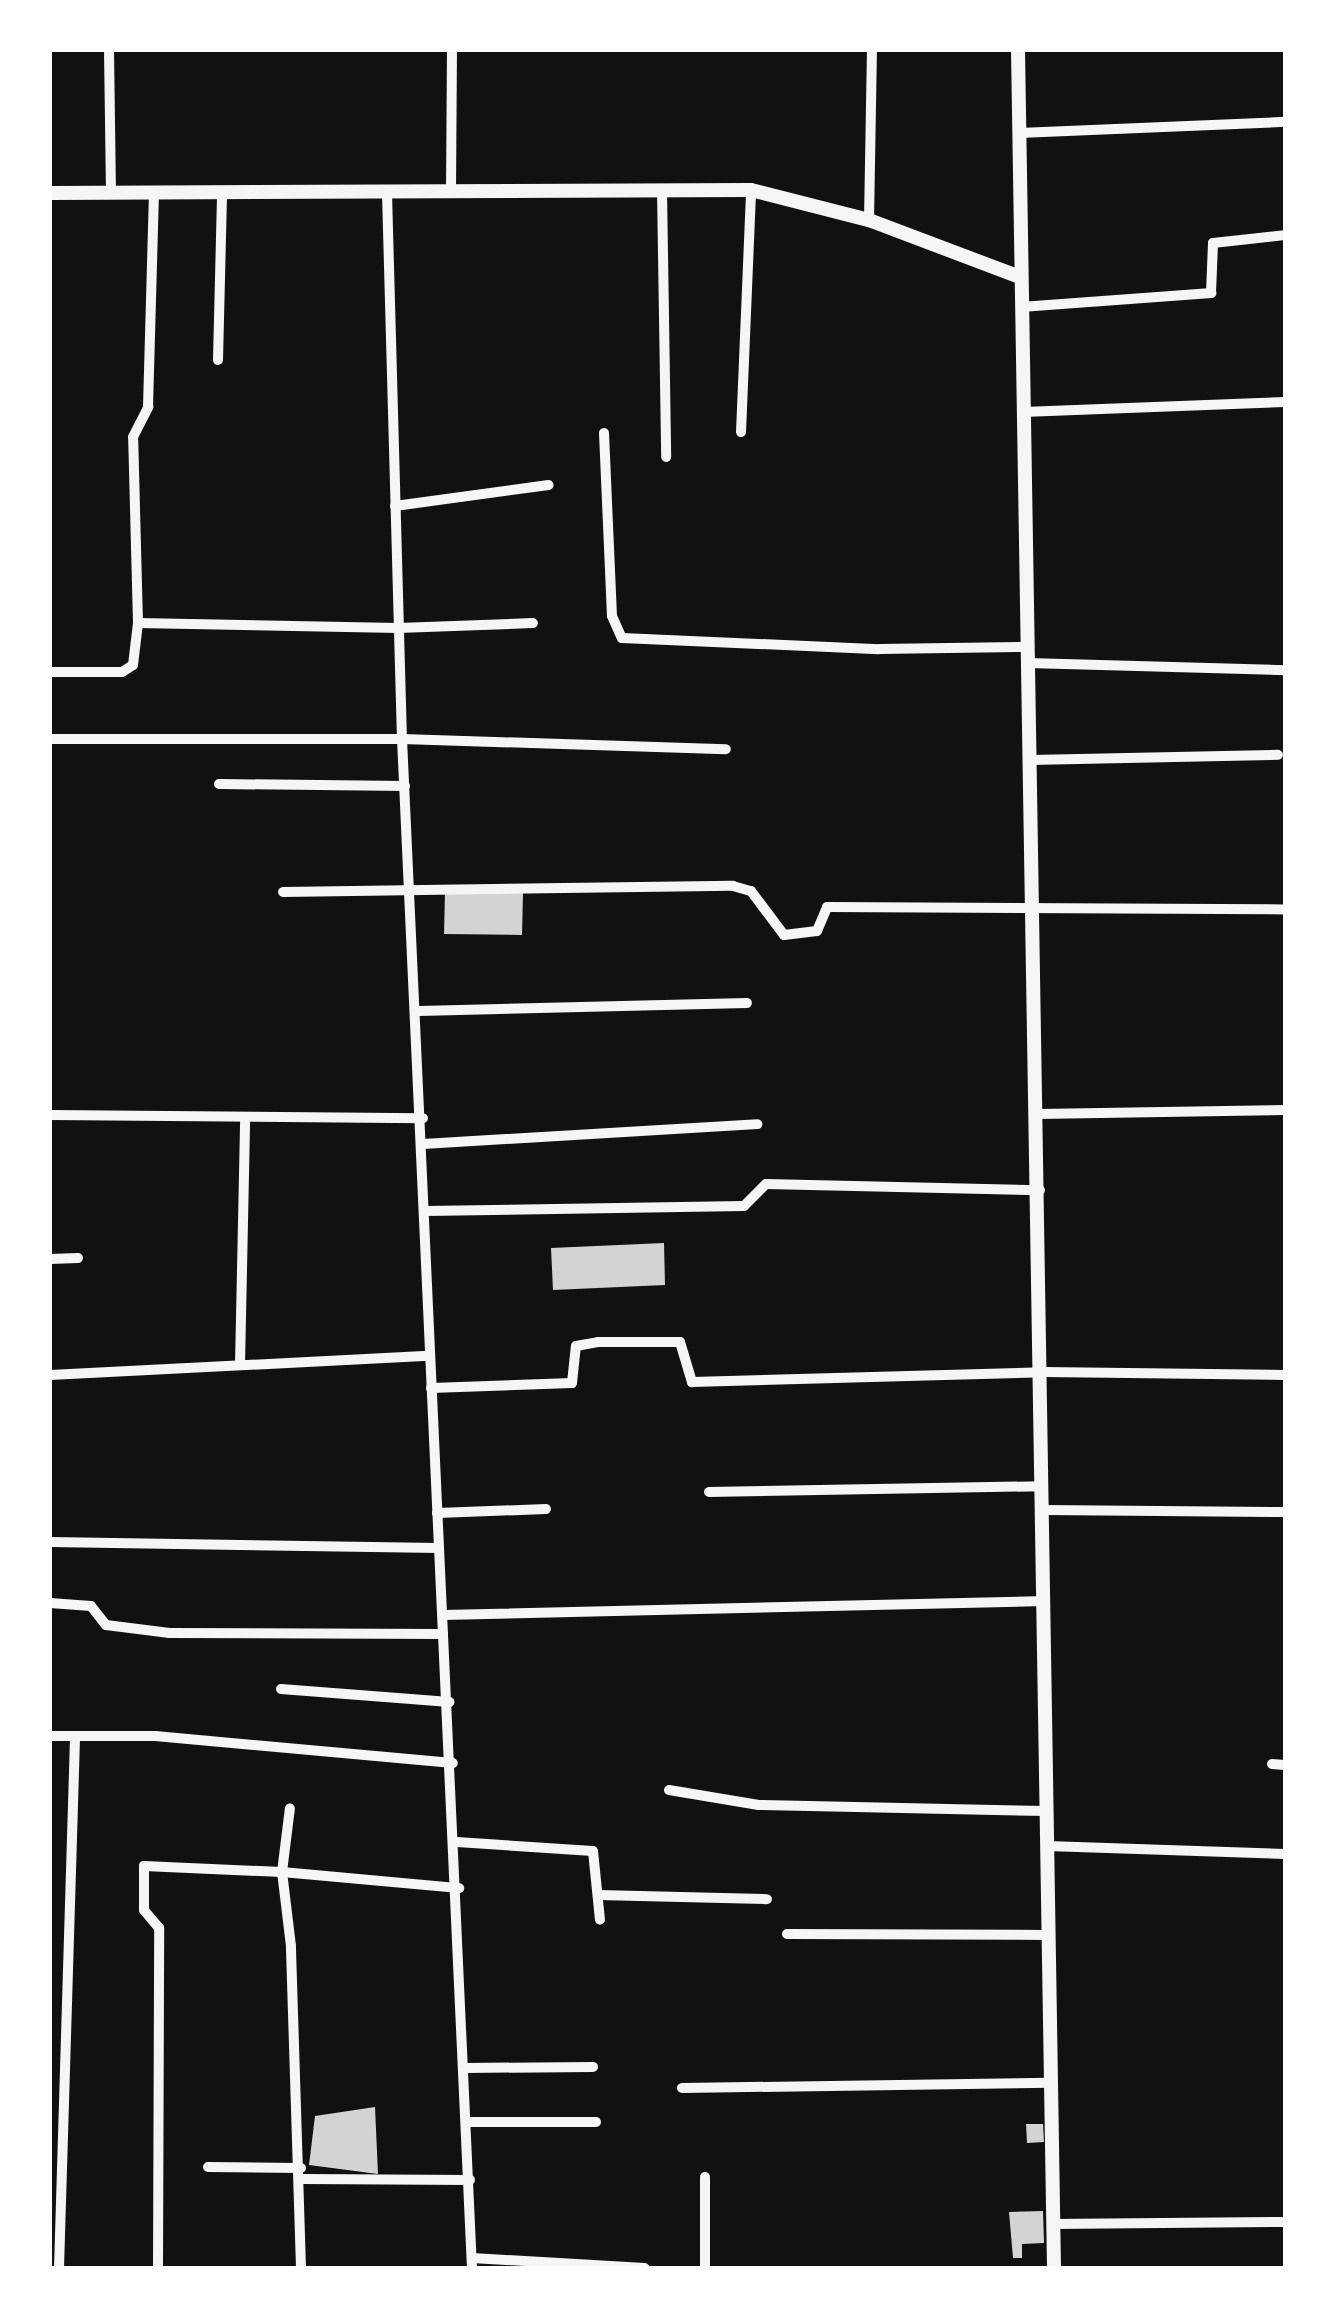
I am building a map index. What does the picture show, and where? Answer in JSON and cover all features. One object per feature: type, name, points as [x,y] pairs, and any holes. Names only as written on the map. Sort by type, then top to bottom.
[{"type":"street","points":[[109,50],[111,194]]},
{"type":"street","points":[[452,50],[452,191]]},
{"type":"street","points":[[869,220],[872,50]]},
{"type":"street","points":[[1018,50],[1020,307],[1044,1372],[1054,2268]]},
{"type":"street","points":[[1019,134],[1285,122]]},
{"type":"street","points":[[662,190],[666,457]]},
{"type":"street","points":[[50,194],[751,190],[869,220],[1020,276]]},
{"type":"street","points":[[741,432],[751,190]]},
{"type":"street","points":[[50,672],[130,670],[138,623],[133,436],[148,407],[154,192]]},
{"type":"street","points":[[386,192],[402,739],[414,890],[429,1356],[457,1842],[472,2263],[645,2268]]},
{"type":"street","points":[[218,360],[222,194]]},
{"type":"street","points":[[1020,307],[1211,292],[1214,243],[1285,235]]},
{"type":"street","points":[[1023,412],[1285,402]]},
{"type":"street","points":[[604,434],[612,616],[622,638],[1285,670]]},
{"type":"street","points":[[395,506],[548,484]]},
{"type":"street","points":[[138,623],[398,628],[533,623]]},
{"type":"street","points":[[50,739],[402,739],[726,749]]},
{"type":"street","points":[[1030,760],[1278,755]]},
{"type":"street","points":[[219,784],[404,786]]},
{"type":"street","points":[[282,892],[733,886],[751,891],[784,935],[817,932],[827,907],[1034,904],[1285,909]]},
{"type":"street","points":[[419,1010],[747,1003]]},
{"type":"street","points":[[1038,1114],[1285,1110]]},
{"type":"street","points":[[50,1115],[423,1118]]},
{"type":"street","points":[[240,1366],[245,1116]]},
{"type":"street","points":[[424,1144],[757,1124]]},
{"type":"street","points":[[425,1211],[744,1206],[766,1184],[1040,1190]]},
{"type":"street","points":[[50,1259],[78,1258]]},
{"type":"street","points":[[431,1388],[572,1384],[576,1346],[598,1342],[680,1342],[692,1382],[1044,1372],[1285,1375]]},
{"type":"street","points":[[50,1375],[429,1356]]},
{"type":"street","points":[[709,1492],[1043,1486]]},
{"type":"street","points":[[437,1513],[546,1509]]},
{"type":"street","points":[[1044,1510],[1285,1512]]},
{"type":"street","points":[[50,1542],[438,1548]]},
{"type":"street","points":[[443,1614],[1046,1601]]},
{"type":"street","points":[[50,1603],[91,1606],[106,1625],[170,1633],[443,1634]]},
{"type":"street","points":[[281,1688],[449,1702]]},
{"type":"street","points":[[50,1736],[175,1738],[452,1763]]},
{"type":"street","points":[[59,2268],[75,1737]]},
{"type":"street","points":[[1272,1764],[1285,1765]]},
{"type":"street","points":[[669,1790],[759,1805],[1047,1811]]},
{"type":"street","points":[[290,1808],[282,1872],[302,2173],[301,2268]]},
{"type":"street","points":[[457,1842],[593,1851],[600,1920]]},
{"type":"street","points":[[1047,1846],[1285,1854]]},
{"type":"street","points":[[158,2268],[159,1928],[144,1910],[144,1866],[282,1872],[458,1888]]},
{"type":"street","points":[[598,1894],[768,1899]]},
{"type":"street","points":[[786,1934],[1049,1935]]},
{"type":"street","points":[[466,2068],[593,2067]]},
{"type":"street","points":[[682,2088],[1050,2083]]},
{"type":"street","points":[[468,2122],[596,2122]]},
{"type":"street","points":[[208,2167],[470,2180]]},
{"type":"street","points":[[705,2176],[705,2268]]},
{"type":"street","points":[[1052,2224],[1285,2222]]},
{"type":"building","points":[[445,892],[523,893],[522,935],[444,934]]},
{"type":"building","points":[[664,1243],[665,1285],[553,1290],[551,1248]]},
{"type":"building","points":[[375,2107],[378,2174],[309,2165],[315,2116]]},
{"type":"building","points":[[1026,2124],[1043,2124],[1044,2142],[1027,2143]]},
{"type":"building","points":[[1043,2211],[1044,2243],[1022,2244],[1022,2258],[1013,2258],[1009,2212]]}]
